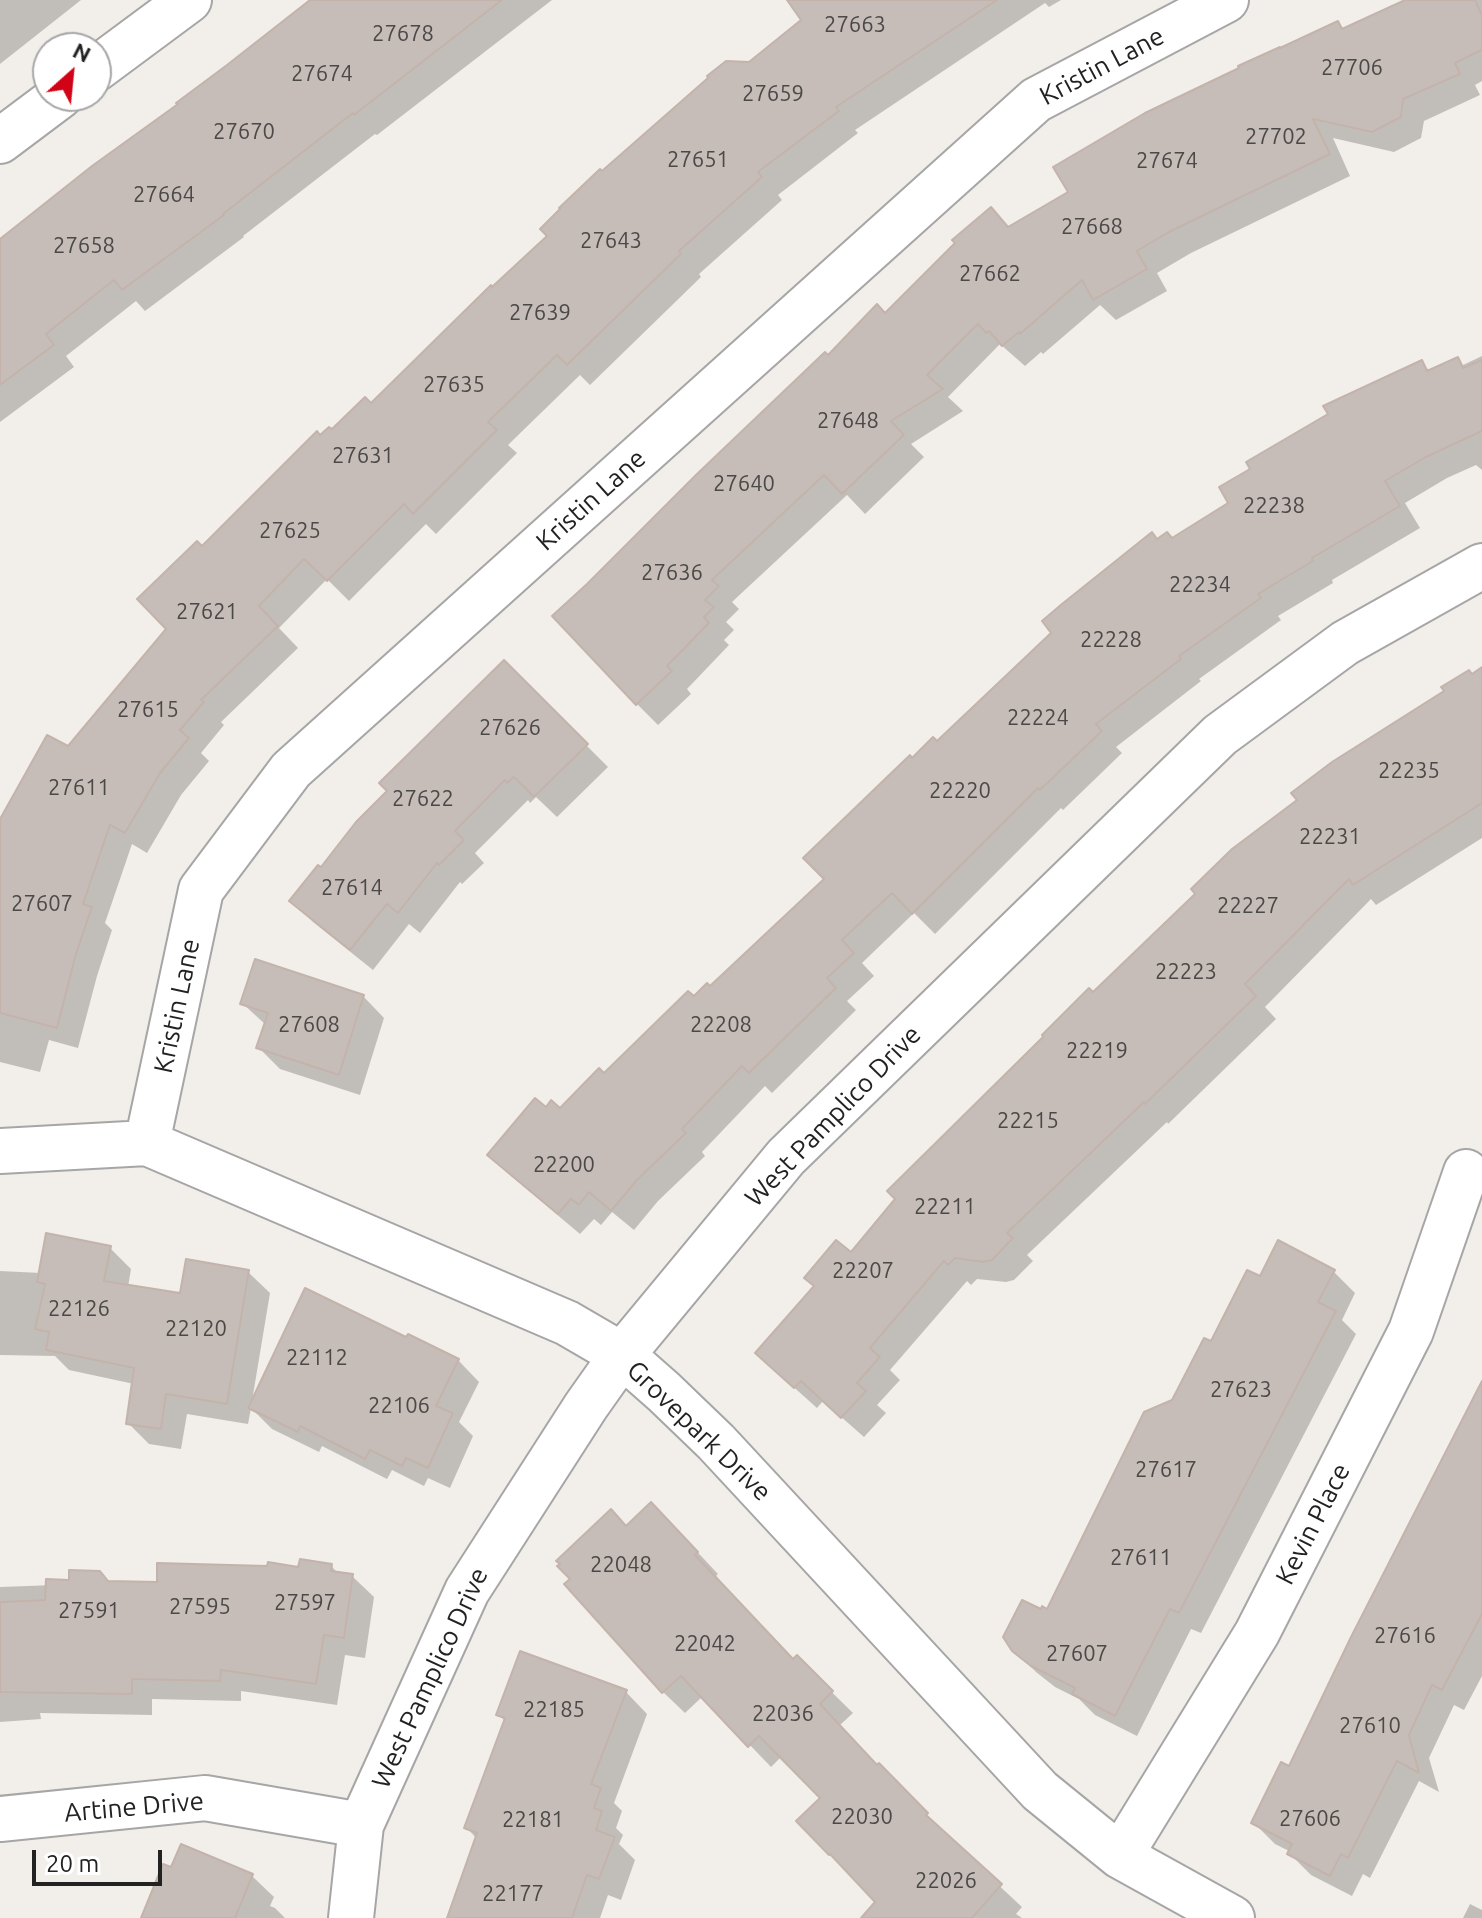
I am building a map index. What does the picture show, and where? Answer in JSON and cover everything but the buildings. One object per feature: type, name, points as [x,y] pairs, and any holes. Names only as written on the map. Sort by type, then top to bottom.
[{"type":"street","points":[[112,57],[189,0]]},
{"type":"street","name":"Kristin Lane","points":[[147,1143],[201,890],[291,770],[1036,100],[1226,0]]},
{"type":"street","points":[[0,141],[39,112]]},
{"type":"street","name":"West Pamplico Drive","points":[[351,1918],[361,1825],[467,1591],[622,1355],[786,1157],[1220,735],[1345,643],[1482,566]]},
{"type":"street","name":"Grovepark Drive","points":[[0,1151],[147,1143],[567,1323],[622,1355],[716,1442],[1040,1791],[1120,1856],[1232,1918]]},
{"type":"street","name":"Kevin Place","points":[[1120,1856],[1257,1633],[1411,1331],[1466,1172]]},
{"type":"street","name":"Artine Drive","points":[[0,1819],[205,1798],[361,1825]]}]
